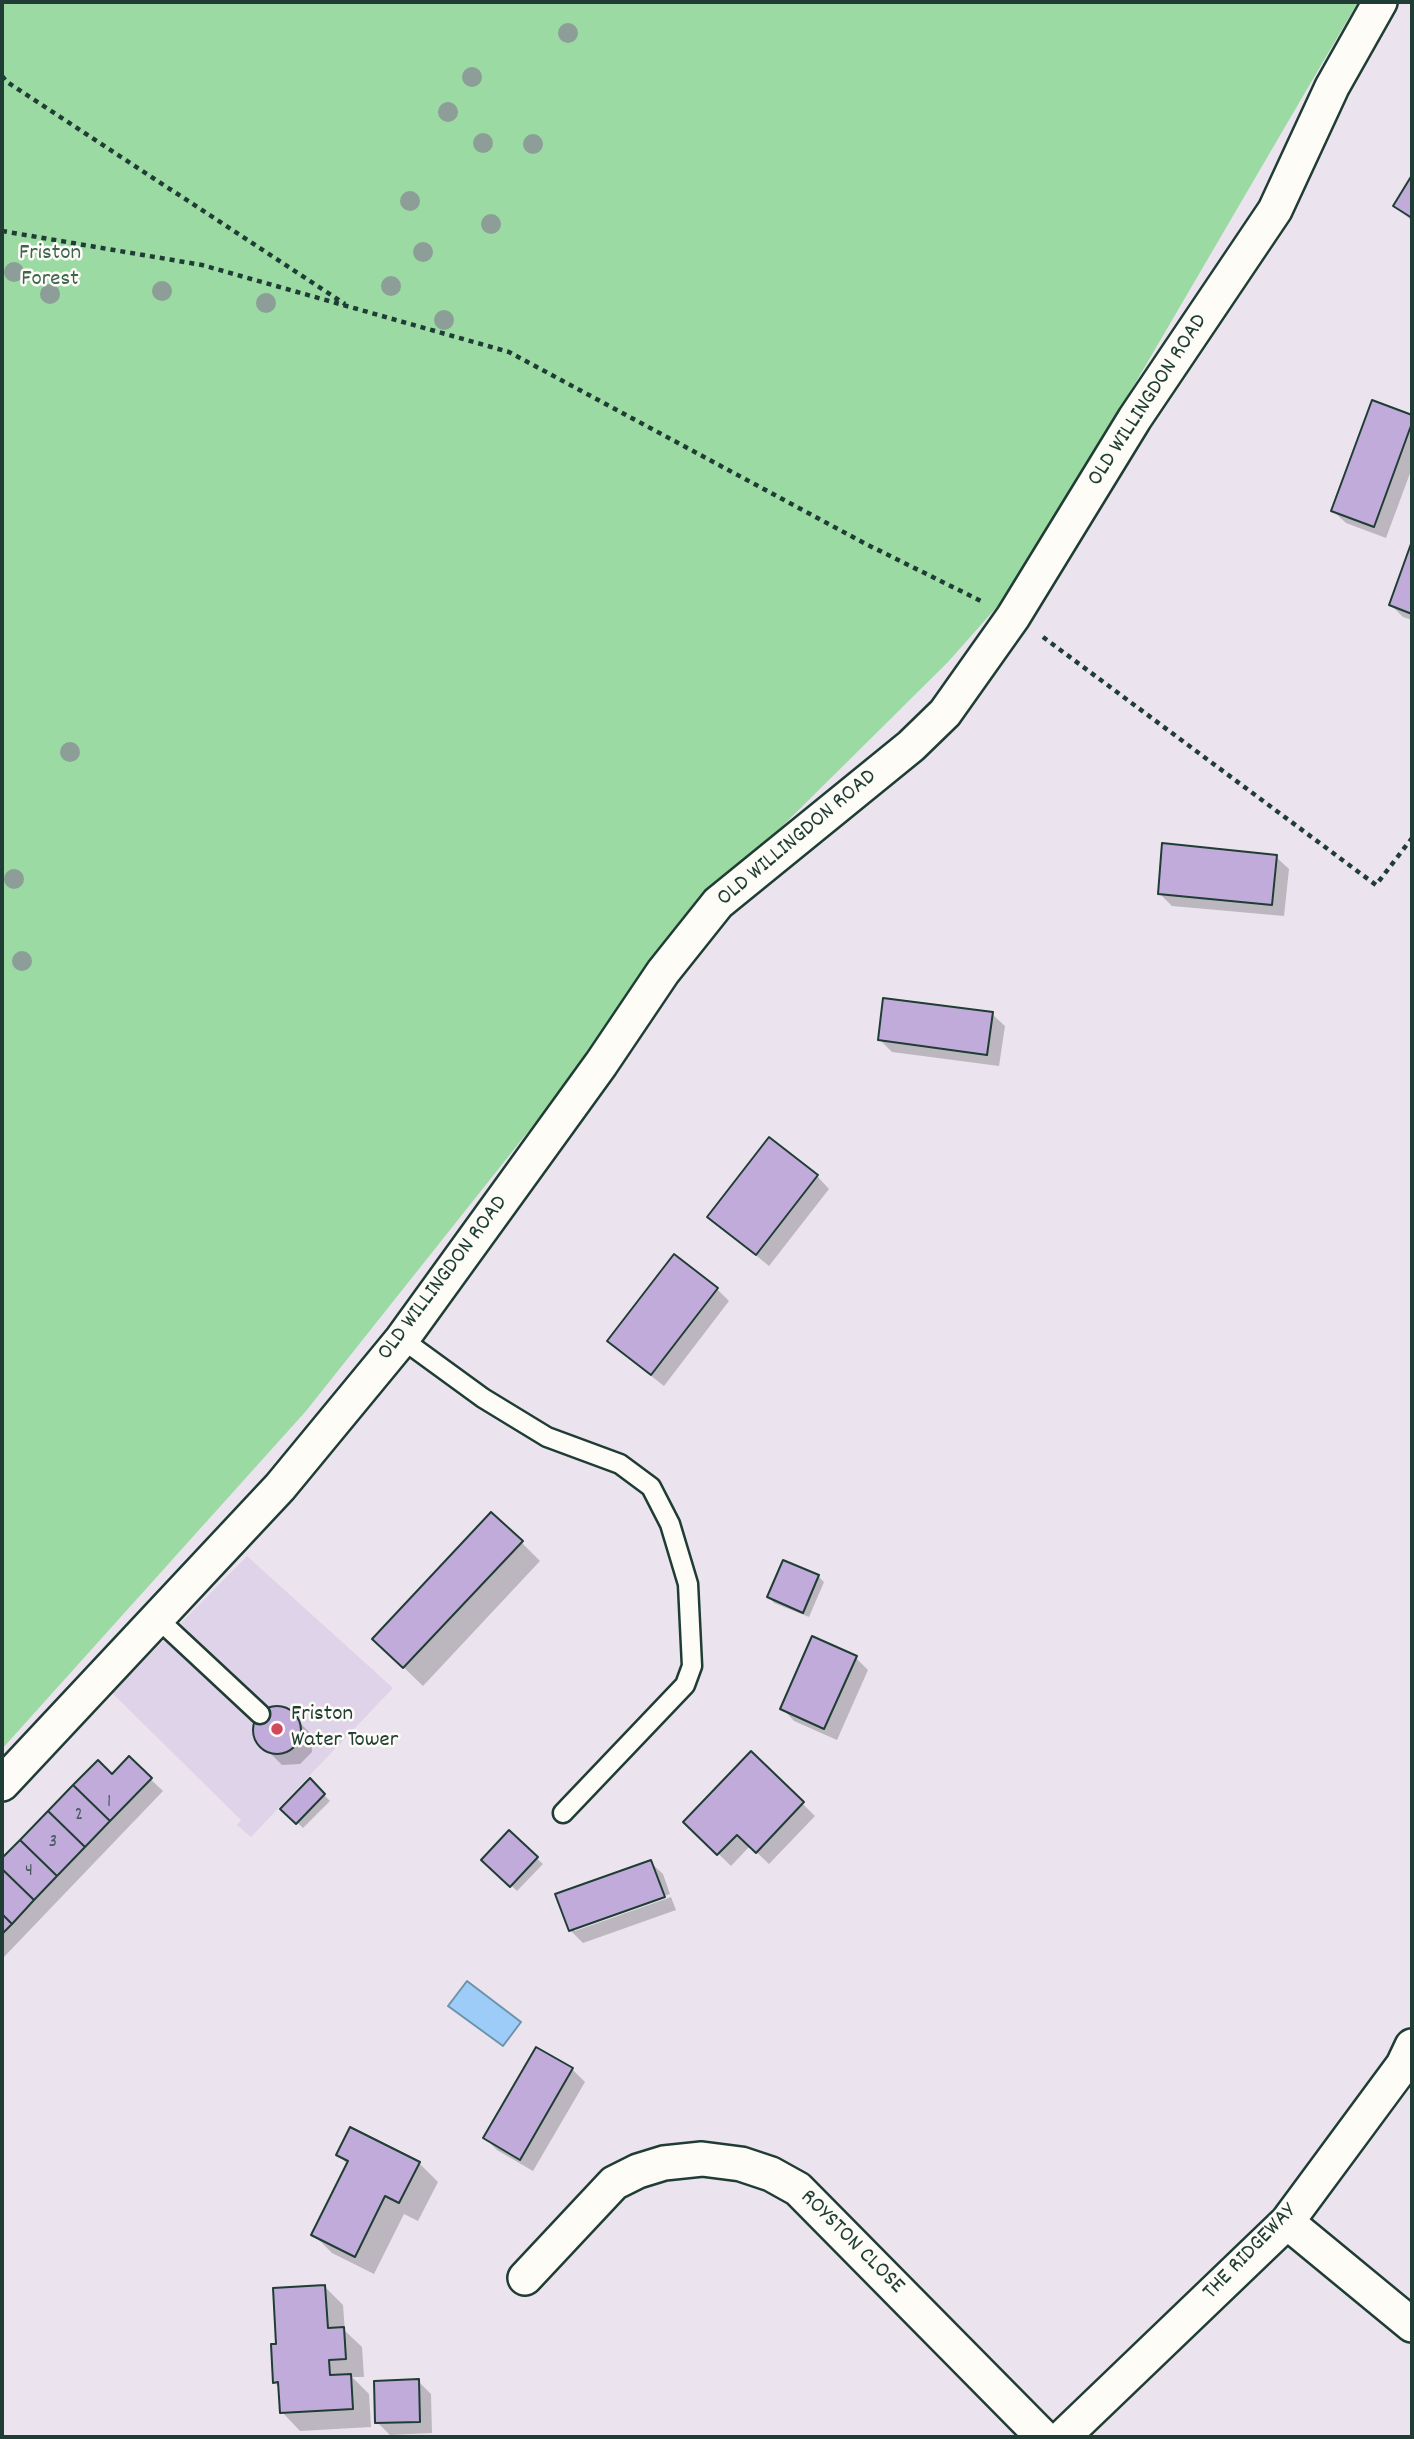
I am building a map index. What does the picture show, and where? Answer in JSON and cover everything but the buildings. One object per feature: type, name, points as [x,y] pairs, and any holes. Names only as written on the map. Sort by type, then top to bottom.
[{"type":"street","name":"OLD WILLINGDON ROAD","points":[[2,1784],[280,1487],[402,1339],[585,1086],[663,972],[718,904],[911,746],[945,713],[1013,617],[1135,418],[1275,210],[1332,87],[1380,2]]},
{"type":"street","name":"THE RIDGEWAY","points":[[1063,2437],[1287,2222],[1403,2065],[1412,2046]]},
{"type":"street","name":"ROYSTON CLOSE","points":[[526,2278],[614,2183],[663,2163],[702,2159],[741,2164],[771,2174],[798,2189],[1044,2437]]},
{"type":"street","points":[[1287,2222],[1412,2325]]},
{"type":"lane","points":[[402,1339],[483,1398],[547,1437],[620,1464],[650,1487],[670,1524],[688,1584],[692,1666],[685,1685],[563,1813]]},
{"type":"lane","points":[[157,1618],[260,1714]]},
{"type":"path","points":[[2,76],[7,82],[349,306]]},
{"type":"path","points":[[2,231],[202,265],[509,352],[852,536],[1013,617],[1376,885],[1412,838]]},
{"type":"shaded area","points":[[247,1556],[393,1688],[251,1837],[237,1825],[241,1820],[112,1693]]},
{"type":"green space","name":"Friston Forest","points":[[2,2],[1358,2],[1019,582],[948,662],[729,879],[306,1411],[2,1749]]},
{"type":"water","points":[[467,1981],[521,2022],[503,2046],[448,2006]]},
{"type":"place","name":"Friston Water Tower","points":[[277,1729]]}]
